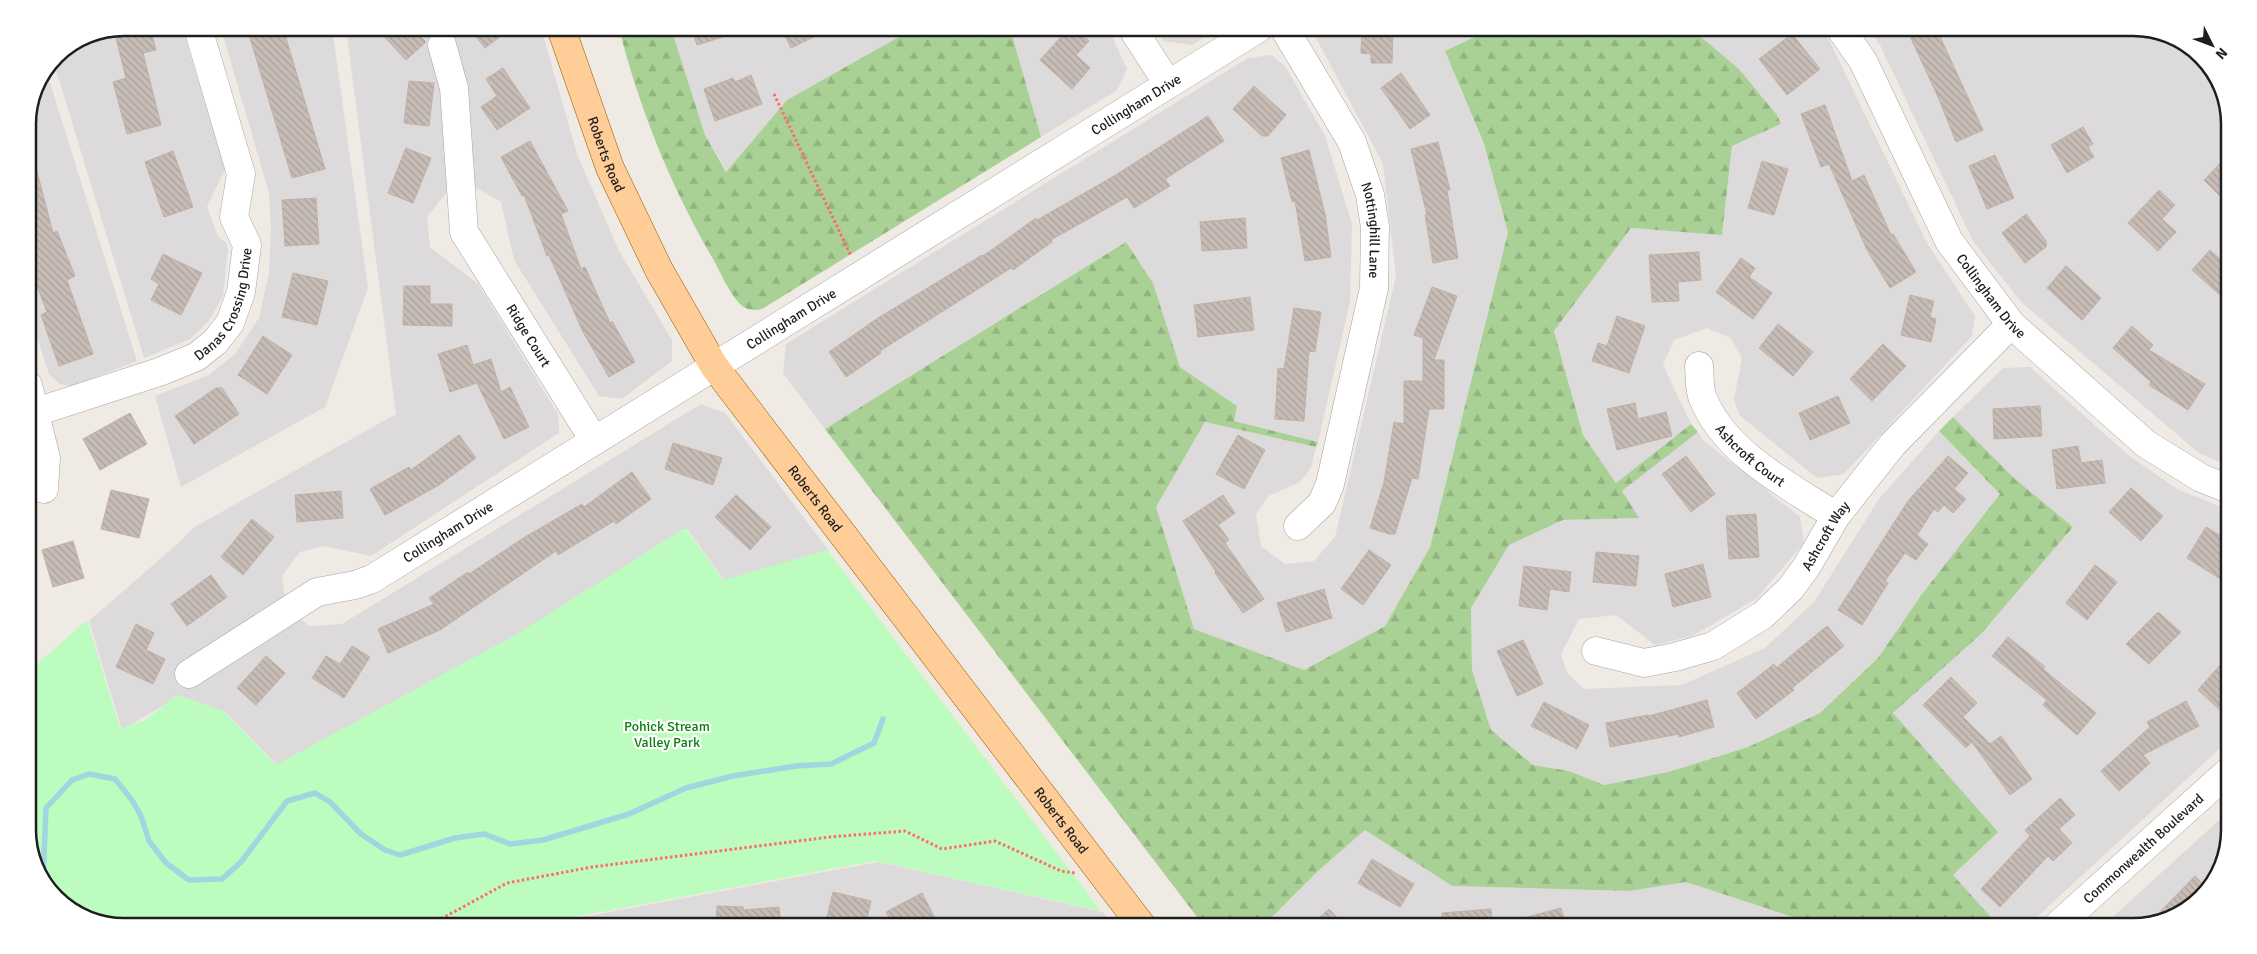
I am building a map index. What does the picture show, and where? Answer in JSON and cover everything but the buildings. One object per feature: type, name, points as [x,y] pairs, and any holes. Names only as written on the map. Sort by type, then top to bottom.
[{"type":"main road","name":"Roberts Road","points":[[564,36],[610,168],[659,270],[714,366],[1136,918]]},
{"type":"street","name":"Danas Crossing Drive","points":[[36,412],[159,372],[196,357],[215,342],[230,323],[241,292],[247,245],[234,217],[241,174],[200,36]]},
{"type":"street","points":[[1137,36],[1168,84]]},
{"type":"street","name":"Collingham Drive","points":[[188,674],[317,592],[355,585],[372,579],[1246,36]]},
{"type":"street","name":"Nottinghill Lane","points":[[1289,36],[1352,142],[1370,195],[1375,227],[1374,288],[1330,484],[1322,503],[1298,526]]},
{"type":"street","name":"Collingham Drive","points":[[1845,36],[1863,62],[1949,241],[2011,324],[2146,444],[2201,478],[2221,485]]},
{"type":"street","name":"Ridge Court","points":[[442,45],[454,88],[464,232],[594,440]]},
{"type":"street","name":"Ashcroft Way","points":[[1596,651],[1644,663],[1654,662],[1694,653],[1733,635],[1763,615],[1791,588],[1808,566],[1836,516],[1892,445],[2011,324]]},
{"type":"street","name":"Ashcroft Court","points":[[1699,366],[1702,396],[1714,419],[1732,440],[1760,467],[1836,516]]},
{"type":"street","points":[[36,412],[46,458],[44,489]]},
{"type":"street","name":"Commonwealth Boulevard","points":[[2066,918],[2221,779]]},
{"type":"path","points":[[774,94],[860,276]]},
{"type":"path","points":[[443,918],[508,883],[592,866],[830,837],[905,831],[942,849],[995,841],[1061,872],[1082,873],[1097,868]]},
{"type":"shaded area","points":[[124,36],[184,36],[225,169],[207,207],[218,236],[226,243],[228,249],[223,296],[208,322],[190,339],[144,358],[56,69],[66,58],[80,48],[102,39]]},
{"type":"shaded area","points":[[223,36],[332,36],[368,288],[325,407],[181,487],[155,396],[209,375],[235,354],[259,318],[269,273],[271,229],[269,193]]},
{"type":"shaded area","points":[[347,36],[543,36],[577,154],[618,249],[672,340],[672,361],[622,399],[599,396],[514,260],[501,202],[475,187],[445,194],[427,217],[430,247],[478,284],[558,414],[559,433],[371,556],[324,546],[300,552],[282,576],[286,606],[309,626],[342,624],[701,404],[725,413],[829,551],[725,581],[687,529],[519,636],[278,766],[225,712],[179,696],[122,730],[89,621],[183,539],[193,528],[396,414]]},
{"type":"shaded area","points":[[674,36],[900,36],[787,100],[727,172],[705,135]]},
{"type":"shaded area","points":[[1012,36],[1112,36],[1127,69],[1117,90],[1041,137]]},
{"type":"shaded area","points":[[1161,36],[1206,36],[1192,45],[1163,41]]},
{"type":"shaded area","points":[[1316,36],[1476,36],[1445,51],[1484,145],[1508,231],[1430,547],[1385,626],[1304,670],[1194,629],[1156,507],[1205,422],[1316,447],[1311,468],[1300,482],[1268,496],[1256,515],[1261,546],[1285,564],[1314,561],[1335,537],[1396,276],[1383,164]]},
{"type":"shaded area","points":[[1700,36],[1825,36],[1829,40],[1927,243],[1975,316],[1972,336],[1844,474],[1817,478],[1739,415],[1734,399],[1742,358],[1731,338],[1707,328],[1674,340],[1663,365],[1691,424],[1616,483],[1583,435],[1554,331],[1631,228],[1722,234],[1732,146],[1781,124],[1777,115],[1739,69]]},
{"type":"shaded area","points":[[1874,36],[2138,36],[2161,41],[2187,55],[2187,70],[2202,70],[2212,85],[2221,119],[2221,463],[2199,453],[2021,302],[1973,241],[1880,45]]},
{"type":"shaded area","points":[[1271,55],[1285,66],[1325,136],[1352,224],[1350,302],[1318,442],[1234,421],[1237,406],[1180,367],[1153,283],[1126,242],[825,429],[783,373],[786,344],[1248,58]]},
{"type":"shaded area","points":[[49,79],[137,361],[72,386],[60,384],[49,374],[36,334],[36,119],[39,102]]},
{"type":"shaded area","points":[[2030,367],[2128,455],[2177,489],[2221,507],[2221,747],[2036,918],[1992,918],[1952,875],[1893,713],[1981,634],[2073,527],[2015,479],[1953,417],[2003,368]]},
{"type":"shaded area","points":[[1939,431],[2000,494],[1922,594],[1878,658],[1820,713],[1748,747],[1672,771],[1604,785],[1569,771],[1533,765],[1491,730],[1472,670],[1471,608],[1509,545],[1563,520],[1638,518],[1622,491],[1698,432],[1704,441],[1800,517],[1804,543],[1756,599],[1692,636],[1655,645],[1616,615],[1579,619],[1561,654],[1567,673],[1584,689],[1682,685],[1765,648],[1814,602],[1879,499]]},
{"type":"shaded area","points":[[2221,818],[2221,835],[2214,863],[2203,883],[2191,896],[2177,906],[2155,915],[2112,918]]},
{"type":"shaded area","points":[[1365,830],[1452,886],[1629,891],[1686,882],[1796,918],[1271,918],[1317,872]]},
{"type":"shaded area","points":[[878,862],[1103,912],[1108,918],[577,918]]},
{"type":"green space","points":[[621,36],[674,36],[705,135],[726,172],[787,100],[900,36],[1012,36],[1041,137],[762,309],[750,310],[740,304],[729,289],[683,204],[646,117]]},
{"type":"green space","points":[[1476,36],[1700,36],[1739,69],[1777,115],[1781,124],[1732,146],[1722,235],[1631,228],[1554,331],[1583,435],[1616,483],[1691,424],[1698,432],[1622,491],[1639,518],[1563,520],[1509,545],[1471,608],[1472,670],[1491,730],[1533,765],[1569,771],[1604,785],[1672,771],[1748,747],[1820,713],[1878,658],[1922,594],[2000,494],[1939,431],[1953,417],[2015,479],[2073,527],[1981,634],[1893,713],[1998,832],[1953,875],[1992,918],[1796,918],[1686,882],[1629,891],[1452,886],[1365,830],[1317,872],[1271,918],[1198,918],[825,429],[1126,242],[1153,283],[1180,367],[1237,406],[1234,421],[1318,442],[1316,447],[1205,422],[1156,507],[1194,629],[1304,670],[1385,626],[1430,547],[1508,232],[1484,144],[1445,51]]},
{"type":"green space","name":"Pohick Stream Valley Park","points":[[685,528],[723,580],[827,550],[1101,911],[875,861],[569,918],[119,918],[102,915],[80,906],[58,888],[45,869],[36,835],[36,665],[87,620],[120,728],[144,721],[177,695],[223,711],[276,765],[517,634]]},
{"type":"waterway","points":[[44,865],[46,808],[72,780],[89,774],[115,779],[132,800],[141,816],[149,841],[166,863],[189,880],[222,879],[241,862],[287,801],[315,793],[330,802],[361,834],[385,850],[400,855],[455,838],[484,834],[510,844],[543,840],[629,814],[686,788],[733,776],[796,766],[831,764],[874,743],[883,719]]}]
